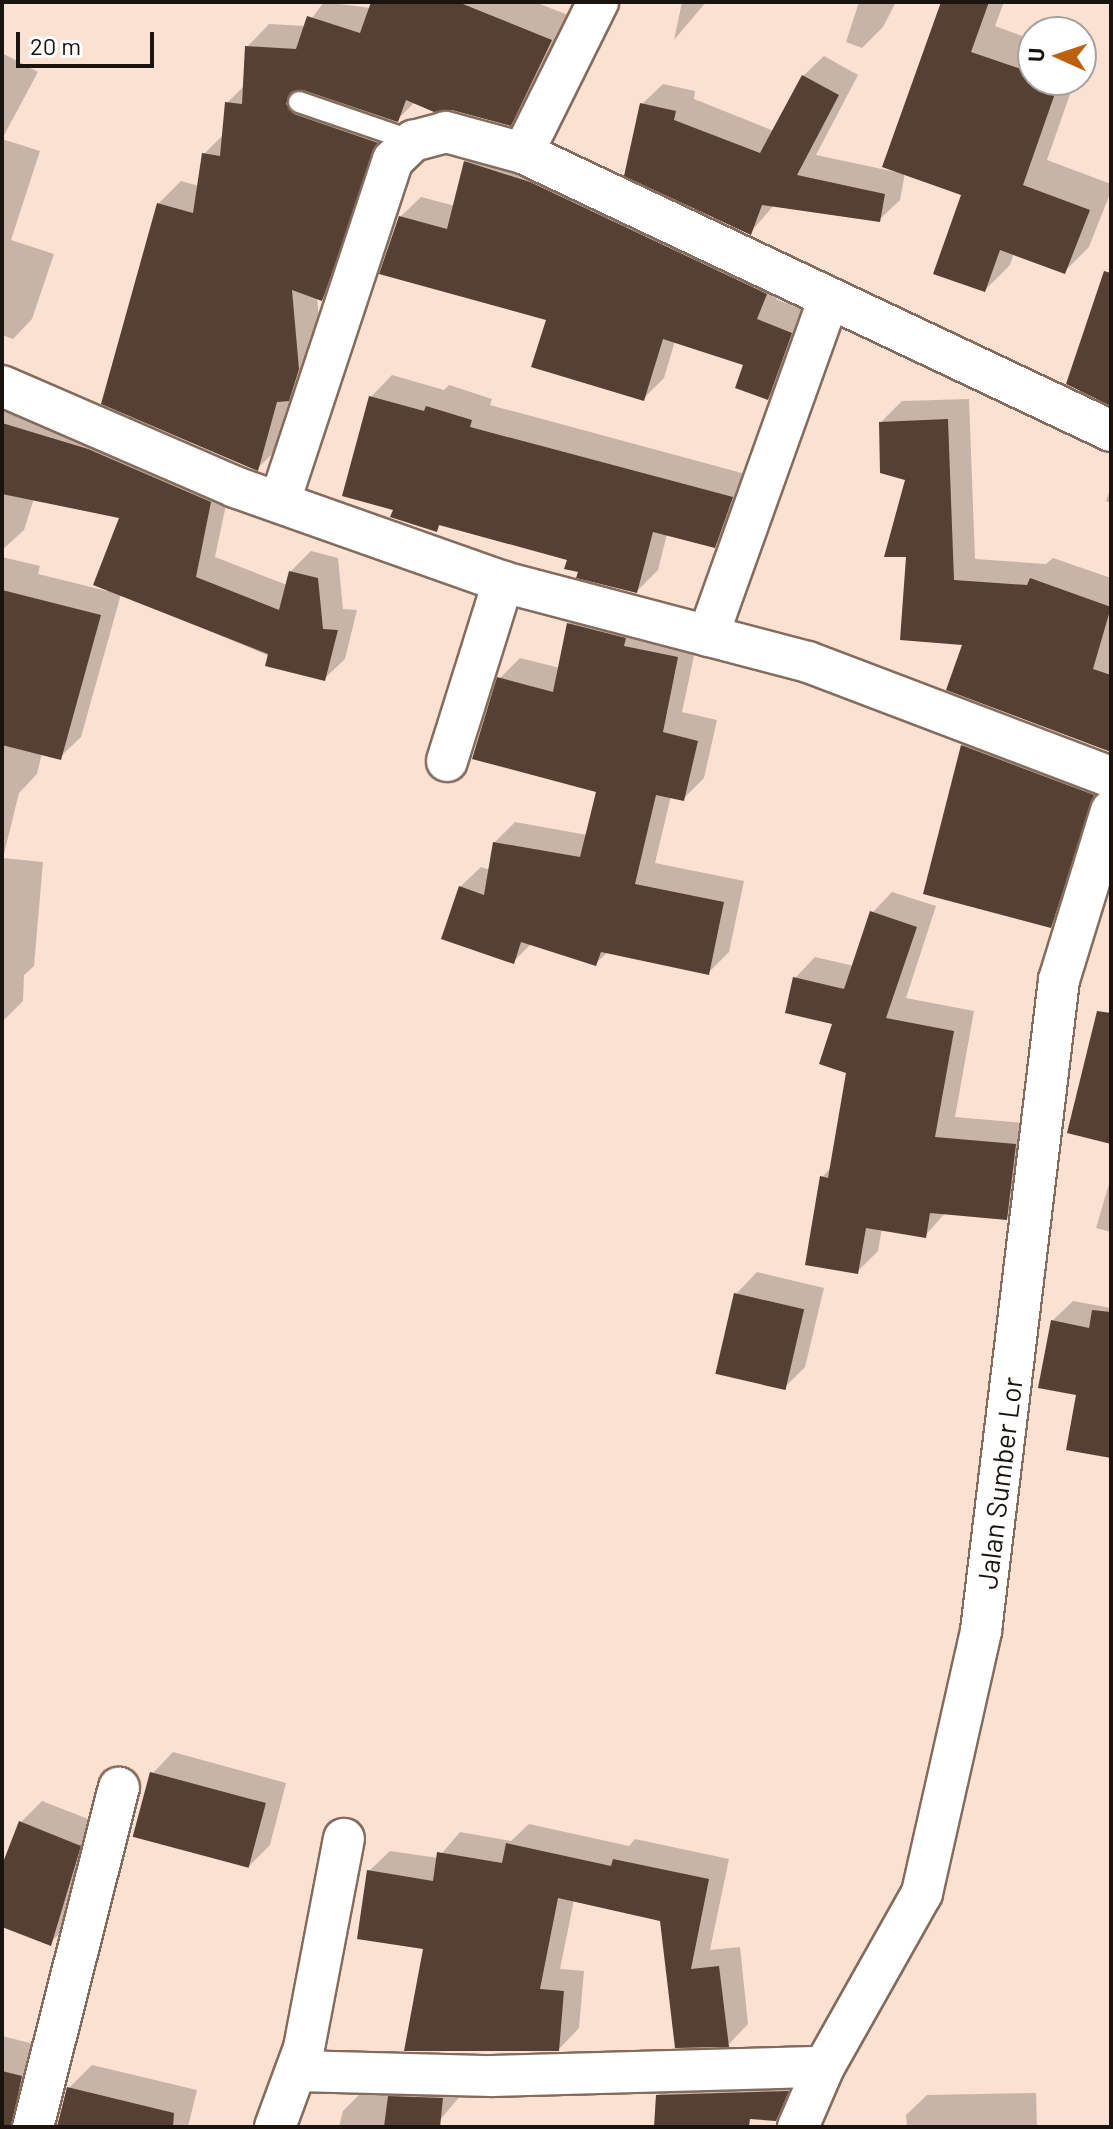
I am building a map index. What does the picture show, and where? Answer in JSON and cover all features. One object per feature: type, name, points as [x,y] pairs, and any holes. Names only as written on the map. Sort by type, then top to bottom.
[{"type":"street","points":[[523,153],[598,2]]},
{"type":"street","points":[[280,501],[393,160],[413,141],[446,132],[523,153],[1111,431]]},
{"type":"street","points":[[708,636],[829,298]]},
{"type":"street","points":[[2,386],[235,487],[503,582],[808,662],[1111,777]]},
{"type":"street","points":[[447,761],[503,582]]},
{"type":"street","name":"Jalan Sumber Lor","points":[[798,2127],[824,2067],[922,1893],[981,1631],[1059,980],[1111,811]]},
{"type":"street","points":[[33,2127],[119,1788]]},
{"type":"street","points":[[275,2127],[296,2071],[344,1839]]},
{"type":"street","points":[[296,2071],[492,2076],[824,2067]]},
{"type":"lane","points":[[299,102],[413,141]]},
{"type":"building","points":[[371,2],[458,2],[552,40],[511,126],[452,110],[434,112],[406,100],[398,122],[303,90],[291,92],[286,104],[294,114],[378,143],[322,301],[292,290],[299,369],[289,401],[277,402],[258,471],[101,404],[157,203],[193,213],[202,153],[220,156],[225,102],[242,104],[245,46],[296,49],[307,16],[360,33]]},
{"type":"building","points":[[941,2],[989,2],[971,52],[1017,68],[1017,96],[1054,96],[1023,185],[1090,210],[1065,274],[1000,250],[985,292],[933,274],[961,195],[882,167]]},
{"type":"building","points":[[802,75],[839,95],[797,175],[885,194],[880,222],[762,205],[751,235],[624,176],[640,103],[676,111],[674,120],[760,153]]},
{"type":"building","points":[[464,161],[530,182],[767,294],[757,319],[792,333],[768,400],[735,388],[743,365],[663,339],[644,401],[531,367],[546,320],[379,274],[399,216],[447,229]]},
{"type":"building","points":[[1104,271],[1111,273],[1111,406],[1066,384]]},
{"type":"building","points":[[369,396],[424,411],[426,406],[472,420],[470,427],[733,497],[715,548],[653,532],[637,593],[576,578],[578,572],[564,569],[567,560],[439,525],[437,532],[390,517],[393,510],[342,496]]},
{"type":"building","points":[[948,419],[954,580],[1027,585],[1030,578],[1111,607],[1093,669],[1111,675],[1111,752],[946,690],[962,645],[900,640],[906,557],[884,557],[905,480],[880,473],[879,422]]},
{"type":"building","points":[[2,423],[88,449],[211,502],[196,577],[279,610],[289,571],[318,578],[323,629],[338,630],[325,681],[265,666],[268,654],[93,585],[119,518],[2,494]]},
{"type":"building","points":[[2,590],[101,615],[61,760],[2,745]]},
{"type":"building","points":[[567,623],[626,638],[624,646],[678,657],[663,732],[698,741],[684,801],[656,795],[635,884],[724,902],[709,975],[601,952],[596,966],[521,942],[514,964],[441,939],[459,886],[484,895],[493,842],[580,857],[596,792],[472,759],[497,677],[553,692]]},
{"type":"building","points":[[961,745],[1094,795],[1051,928],[923,894]]},
{"type":"building","points":[[870,911],[917,927],[886,1018],[954,1031],[935,1137],[1016,1144],[1007,1220],[930,1213],[926,1238],[866,1228],[858,1274],[805,1265],[820,1176],[828,1178],[846,1073],[819,1064],[832,1024],[785,1013],[793,977],[844,989]]},
{"type":"building","points":[[1097,1011],[1111,1013],[1111,1144],[1067,1133]]},
{"type":"building","points":[[734,1293],[804,1309],[785,1390],[715,1374]]},
{"type":"building","points":[[1092,1310],[1111,1312],[1111,1458],[1066,1450],[1076,1395],[1038,1388],[1051,1320],[1089,1328]]},
{"type":"building","points":[[150,1772],[266,1803],[249,1868],[133,1837]]},
{"type":"building","points":[[19,1821],[81,1846],[51,1946],[2,1927],[2,1865]]},
{"type":"building","points":[[506,1843],[611,1866],[613,1859],[709,1879],[691,1969],[719,1966],[729,2047],[675,2048],[660,1921],[558,1898],[540,1989],[564,1991],[559,2051],[404,2051],[423,1949],[357,1939],[367,1870],[433,1881],[437,1852],[502,1863]]},
{"type":"building","points":[[2,2071],[22,2076],[11,2127],[2,2127]]},
{"type":"building","points":[[67,2087],[174,2113],[173,2127],[57,2127]]},
{"type":"building","points":[[789,2091],[776,2121],[750,2119],[749,2127],[654,2127],[656,2095]]},
{"type":"building","points":[[388,2096],[443,2098],[440,2127],[384,2127]]}]
